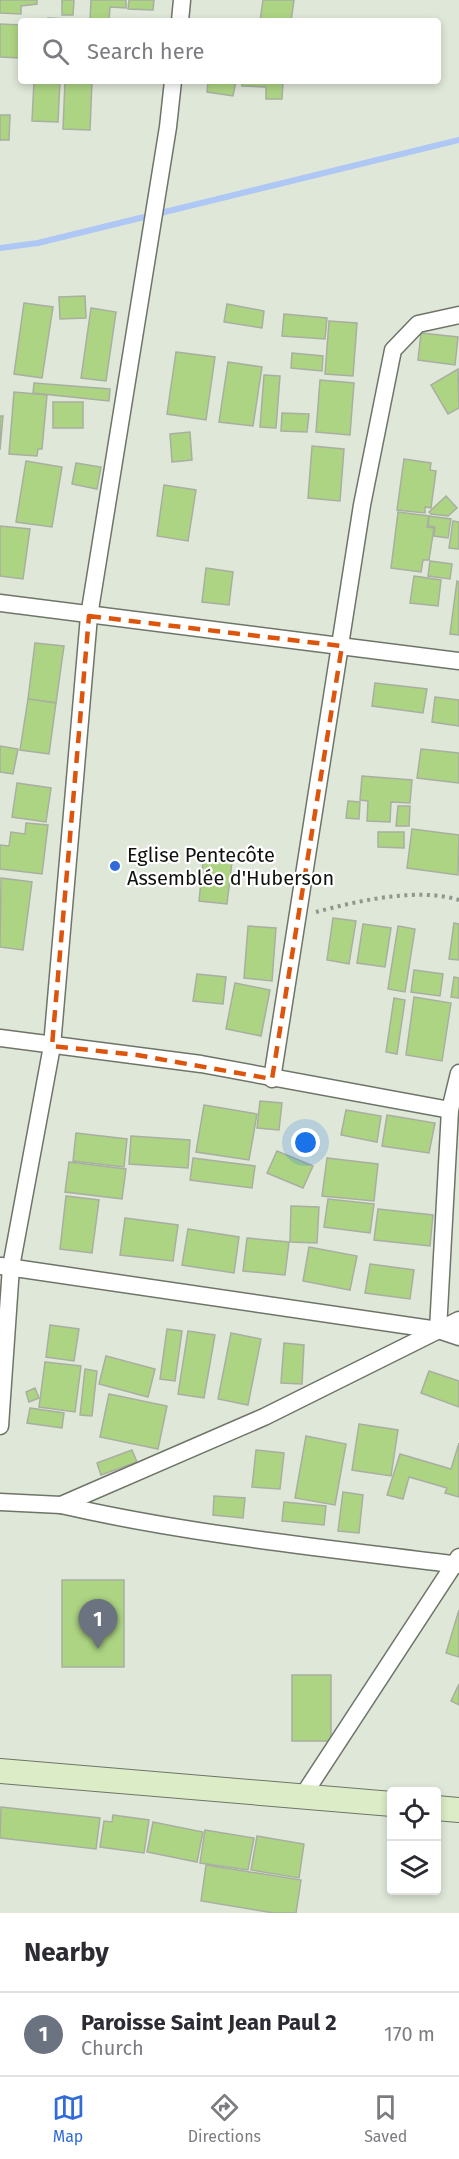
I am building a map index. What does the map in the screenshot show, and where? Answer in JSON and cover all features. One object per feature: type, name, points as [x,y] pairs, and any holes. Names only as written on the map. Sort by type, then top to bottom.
[{"type":"street","points":[[180,18],[182,0]]},
{"type":"street","points":[[0,1426],[5,1267],[52,1046],[89,616],[168,127],[173,84]]},
{"type":"street","points":[[272,1079],[342,646],[362,505],[393,350],[418,324],[459,315]]},
{"type":"street","points":[[0,603],[459,661]]},
{"type":"street","points":[[0,1038],[180,1061],[450,1110]]},
{"type":"street","points":[[438,1330],[450,1110],[459,1073]]},
{"type":"street","points":[[5,1267],[438,1330],[459,1336]]},
{"type":"street","points":[[61,1505],[264,1416],[459,1320]]},
{"type":"street","points":[[0,1502],[61,1505],[137,1522],[458,1562],[302,1797]]},
{"type":"street","points":[[0,1771],[387,1804]]},
{"type":"street","points":[[441,1808],[459,1810]]},
{"type":"path","points":[[298,917],[348,903],[390,898],[429,895],[459,900]]},
{"type":"highlighted area","points":[[89,616],[342,646],[272,1079],[137,1055],[52,1046]]},
{"type":"building","points":[[0,0],[37,0],[37,4],[21,6],[21,14],[0,13]]},
{"type":"building","points":[[62,0],[74,0],[73,15],[62,15]]},
{"type":"building","points":[[91,0],[126,0],[126,8],[110,7],[109,18],[90,18]]},
{"type":"building","points":[[129,0],[154,0],[153,10],[128,9]]},
{"type":"building","points":[[263,0],[294,0],[291,18],[260,18]]},
{"type":"building","points":[[0,24],[18,25],[18,58],[0,57]]},
{"type":"building","points":[[34,84],[60,84],[58,122],[32,121]]},
{"type":"building","points":[[65,84],[92,84],[90,130],[63,129]]},
{"type":"building","points":[[208,84],[235,84],[233,96],[207,92]]},
{"type":"building","points":[[242,84],[283,84],[282,99],[266,99],[266,87],[242,86]]},
{"type":"building","points":[[0,115],[10,115],[9,140],[0,140]]},
{"type":"building","points":[[85,296],[86,318],[60,319],[59,297]]},
{"type":"building","points":[[24,303],[53,307],[42,378],[14,374]]},
{"type":"building","points":[[227,304],[264,311],[262,328],[224,322]]},
{"type":"building","points":[[91,308],[116,312],[106,381],[81,378]]},
{"type":"building","points":[[284,314],[327,318],[325,339],[282,336]]},
{"type":"building","points":[[329,321],[357,323],[353,376],[325,374]]},
{"type":"building","points":[[421,333],[458,337],[455,365],[418,360]]},
{"type":"building","points":[[176,352],[215,357],[206,420],[167,414]]},
{"type":"building","points":[[292,353],[323,356],[322,371],[291,368]]},
{"type":"building","points":[[228,362],[262,367],[253,426],[219,422]]},
{"type":"building","points":[[458,369],[459,408],[448,414],[431,385]]},
{"type":"building","points":[[264,375],[280,376],[276,428],[260,427]]},
{"type":"building","points":[[320,380],[354,383],[350,435],[316,432]]},
{"type":"building","points":[[34,383],[110,389],[109,401],[33,393]]},
{"type":"building","points":[[14,392],[47,395],[42,449],[38,449],[37,456],[9,454]]},
{"type":"building","points":[[53,402],[83,402],[83,428],[53,428]]},
{"type":"building","points":[[282,413],[309,414],[307,432],[281,431]]},
{"type":"building","points":[[0,416],[3,416],[0,450]]},
{"type":"building","points":[[190,432],[192,460],[172,462],[170,434]]},
{"type":"building","points":[[312,446],[344,449],[340,501],[308,498]]},
{"type":"building","points":[[404,459],[431,463],[430,470],[436,471],[431,508],[425,507],[425,513],[397,510]]},
{"type":"building","points":[[26,461],[62,467],[52,527],[16,522]]},
{"type":"building","points":[[76,463],[101,467],[97,489],[72,484]]},
{"type":"building","points":[[164,485],[196,490],[188,541],[157,536]]},
{"type":"building","points":[[446,496],[457,508],[448,516],[431,514],[429,512]]},
{"type":"building","points":[[398,512],[429,516],[427,527],[434,528],[429,560],[423,560],[421,572],[391,568]]},
{"type":"building","points":[[429,516],[451,519],[448,538],[434,536],[435,527],[428,526]]},
{"type":"building","points":[[453,521],[459,522],[459,549],[449,548]]},
{"type":"building","points":[[0,526],[30,529],[23,579],[0,576]]},
{"type":"building","points":[[430,561],[452,564],[450,579],[428,576]]},
{"type":"building","points":[[206,568],[233,572],[229,605],[202,602]]},
{"type":"building","points":[[414,576],[441,580],[438,606],[410,603]]},
{"type":"building","points":[[457,581],[459,582],[459,635],[450,634]]},
{"type":"building","points":[[35,643],[64,646],[56,703],[28,699]]},
{"type":"building","points":[[375,683],[427,689],[423,713],[372,706]]},
{"type":"building","points":[[435,697],[459,700],[459,726],[432,722]]},
{"type":"building","points":[[28,699],[56,703],[49,754],[20,750]]},
{"type":"building","points":[[0,746],[18,749],[13,774],[0,772]]},
{"type":"building","points":[[421,749],[459,753],[459,783],[417,778]]},
{"type":"building","points":[[362,776],[412,780],[410,803],[391,802],[390,822],[367,821],[368,801],[360,800]]},
{"type":"building","points":[[17,783],[51,788],[46,822],[12,817]]},
{"type":"building","points":[[348,801],[360,802],[359,819],[346,818]]},
{"type":"building","points":[[398,806],[410,806],[409,826],[396,826]]},
{"type":"building","points":[[26,823],[48,825],[42,874],[0,869],[0,845],[9,846],[11,832],[25,834]]},
{"type":"building","points":[[412,829],[459,835],[458,875],[407,868]]},
{"type":"building","points":[[378,832],[404,832],[404,848],[378,847]]},
{"type":"building","points":[[204,851],[233,854],[227,904],[199,901]]},
{"type":"building","points":[[1,878],[32,882],[23,950],[0,947]]},
{"type":"building","points":[[333,918],[356,921],[349,964],[327,960]]},
{"type":"building","points":[[454,923],[459,924],[459,960],[449,959]]},
{"type":"building","points":[[363,924],[391,928],[385,967],[357,963]]},
{"type":"building","points":[[248,926],[276,928],[272,981],[244,978]]},
{"type":"building","points":[[398,926],[415,929],[405,992],[388,989]]},
{"type":"building","points":[[414,970],[443,974],[440,996],[411,992]]},
{"type":"building","points":[[197,974],[226,977],[223,1004],[193,1001]]},
{"type":"building","points":[[454,977],[459,978],[459,998],[451,997]]},
{"type":"building","points":[[235,983],[270,990],[261,1036],[226,1029]]},
{"type":"building","points":[[414,997],[451,1003],[442,1061],[406,1055]]},
{"type":"building","points":[[394,998],[405,1000],[397,1054],[386,1052]]},
{"type":"building","points":[[260,1101],[282,1103],[279,1130],[257,1128]]},
{"type":"building","points":[[204,1105],[257,1114],[249,1160],[196,1152]]},
{"type":"building","points":[[346,1110],[381,1116],[377,1142],[341,1135]]},
{"type":"building","points":[[387,1115],[435,1123],[429,1153],[382,1146]]},
{"type":"building","points":[[76,1133],[127,1139],[124,1167],[73,1161]]},
{"type":"building","points":[[131,1136],[190,1140],[188,1168],[129,1164]]},
{"type":"building","points":[[277,1151],[313,1166],[303,1188],[267,1173]]},
{"type":"building","points":[[193,1158],[255,1166],[252,1188],[190,1180]]},
{"type":"building","points":[[327,1158],[378,1164],[374,1201],[322,1196]]},
{"type":"building","points":[[69,1162],[126,1169],[122,1199],[65,1192]]},
{"type":"building","points":[[66,1196],[99,1200],[92,1253],[60,1249]]},
{"type":"building","points":[[328,1199],[374,1204],[370,1233],[324,1227]]},
{"type":"building","points":[[291,1206],[319,1207],[317,1243],[290,1242]]},
{"type":"building","points":[[378,1209],[433,1215],[430,1246],[374,1240]]},
{"type":"building","points":[[125,1218],[178,1225],[173,1261],[120,1255]]},
{"type":"building","points":[[188,1229],[239,1237],[234,1273],[182,1265]]},
{"type":"building","points":[[247,1238],[289,1242],[285,1275],[243,1271]]},
{"type":"building","points":[[309,1247],[357,1256],[350,1290],[303,1281]]},
{"type":"building","points":[[370,1264],[414,1270],[410,1299],[365,1293]]},
{"type":"building","points":[[50,1325],[79,1329],[74,1361],[46,1357]]},
{"type":"building","points":[[167,1329],[182,1331],[175,1381],[160,1379]]},
{"type":"building","points":[[188,1331],[215,1335],[204,1398],[178,1394]]},
{"type":"building","points":[[231,1333],[261,1339],[248,1405],[218,1399]]},
{"type":"building","points":[[284,1343],[304,1345],[302,1384],[281,1383]]},
{"type":"building","points":[[106,1356],[155,1369],[148,1397],[99,1384]]},
{"type":"building","points":[[45,1362],[81,1366],[75,1412],[39,1407]]},
{"type":"building","points":[[85,1369],[97,1371],[92,1416],[80,1415]]},
{"type":"building","points":[[429,1371],[459,1381],[459,1407],[421,1393]]},
{"type":"building","points":[[35,1388],[39,1398],[29,1402],[26,1392]]},
{"type":"building","points":[[109,1394],[167,1406],[158,1449],[100,1437]]},
{"type":"building","points":[[30,1408],[64,1413],[62,1428],[27,1423]]},
{"type":"building","points":[[359,1424],[398,1430],[391,1476],[352,1470]]},
{"type":"building","points":[[306,1436],[346,1444],[335,1505],[295,1498]]},
{"type":"building","points":[[459,1443],[459,1497],[445,1493],[447,1488],[409,1477],[403,1499],[387,1495],[400,1454],[451,1469]]},
{"type":"building","points":[[132,1450],[137,1462],[101,1475],[97,1463]]},
{"type":"building","points":[[256,1450],[284,1453],[280,1489],[252,1487]]},
{"type":"building","points":[[343,1492],[363,1495],[359,1533],[338,1531]]},
{"type":"building","points":[[214,1496],[245,1498],[243,1518],[213,1515]]},
{"type":"building","points":[[284,1502],[326,1506],[324,1525],[282,1521]]},
{"type":"building","points":[[62,1580],[124,1580],[124,1667],[62,1667]]},
{"type":"building","points":[[459,1610],[459,1657],[446,1653]]},
{"type":"building","points":[[292,1675],[331,1675],[331,1741],[292,1741]]},
{"type":"building","points":[[459,1684],[459,1705],[451,1701]]},
{"type":"building","points":[[1,1807],[100,1818],[96,1849],[0,1838]]},
{"type":"building","points":[[113,1815],[149,1820],[144,1853],[100,1847],[104,1821],[112,1822]]},
{"type":"building","points":[[153,1822],[203,1832],[197,1862],[147,1852]]},
{"type":"building","points":[[205,1830],[254,1838],[248,1870],[200,1863]]},
{"type":"building","points":[[257,1836],[304,1844],[299,1878],[251,1870]]},
{"type":"building","points":[[206,1865],[301,1880],[296,1913],[274,1913],[201,1901]]},
{"type":"waterway","points":[[0,248],[38,243],[459,140]]},
{"type":"place","name":"Eglise Pentecôte Assemblée d'Huberson","points":[[115,866]]},
{"type":"place","name":"Paroisse Saint Jean Paul 2","points":[[98,1649]]}]
